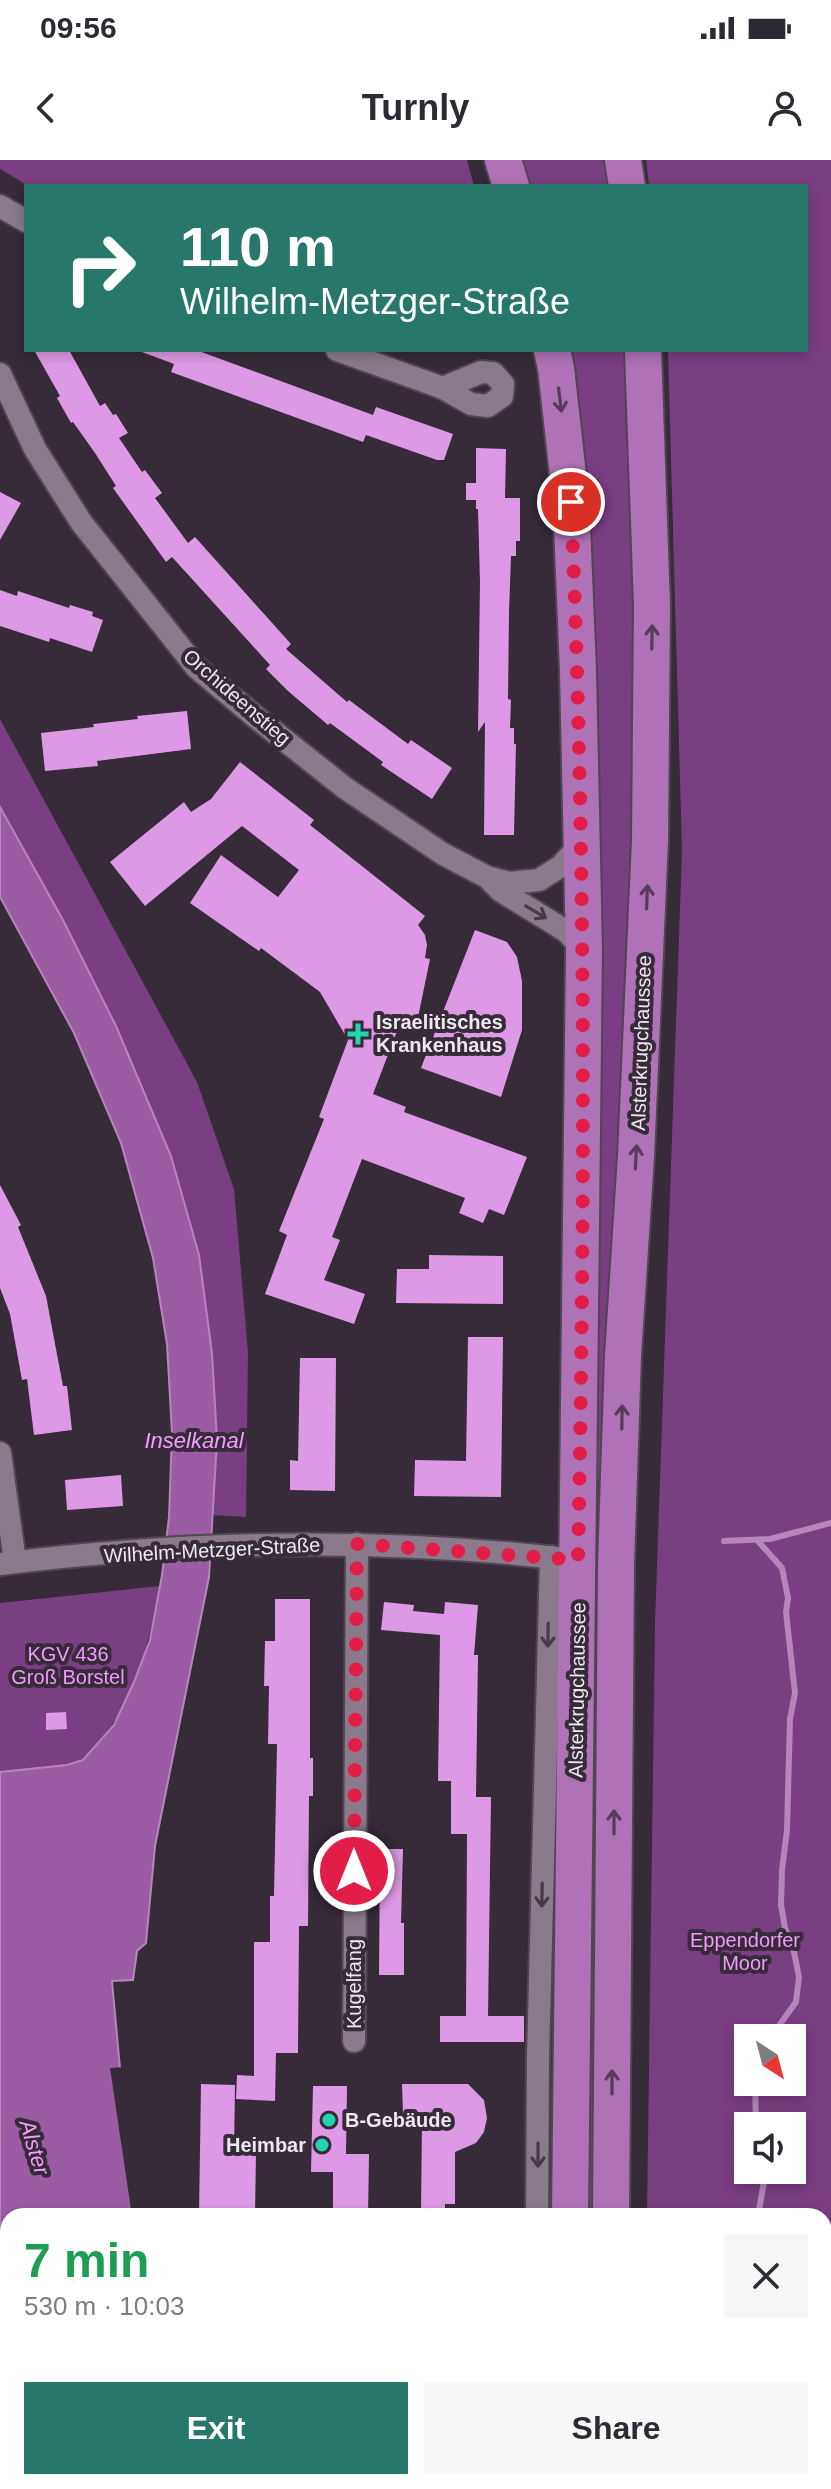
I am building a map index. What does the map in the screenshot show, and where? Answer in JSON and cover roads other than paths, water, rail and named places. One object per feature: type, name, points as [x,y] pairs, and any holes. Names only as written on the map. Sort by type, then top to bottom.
[{"type":"main road","points":[[503,160],[510,184]]},
{"type":"main road","points":[[623,160],[627,184]]},
{"type":"main road","name":"Alsterkrugchaussee","points":[[552,352],[571,502],[584,950],[564,1559],[570,2208]]},
{"type":"main road","name":"Alsterkrugchaussee","points":[[611,2208],[616,1565],[623,1356],[636,1156],[650,840],[652,606],[643,352]]},
{"type":"street","points":[[0,206],[24,220]]},
{"type":"street","points":[[343,352],[443,388]]},
{"type":"street","name":"Orchideenstieg","points":[[0,374],[35,449],[81,522],[196,667],[345,788],[443,854],[487,877],[509,883],[539,880],[561,866],[582,843]]},
{"type":"street","name":"Orchideenstieg","points":[[487,877],[501,891],[566,931],[584,950]]},
{"type":"street","points":[[0,1453],[7,1563]]},
{"type":"street","name":"Wilhelm-Metzger-Straße","points":[[7,1563],[227,1546],[357,1544],[616,1565]]},
{"type":"street","name":"Kugelfang","points":[[354,2041],[357,1544]]},
{"type":"street","name":"Alsterkrugchaussee","points":[[537,2208],[538,2057],[564,1559]]},
{"type":"water","points":[[0,807],[63,920],[116,1026],[171,1156],[199,1255],[212,1353],[217,1440],[209,1577],[155,1846],[146,1943],[137,1951],[133,1980],[112,1981],[123,2101],[141,2208],[0,2208],[0,1772],[67,1765],[83,1760],[114,1725],[150,1640],[169,1517],[172,1433],[167,1344],[153,1258],[121,1143],[74,1033],[0,897]]},
{"type":"waterway","points":[[724,1541],[770,1539],[831,1523]]},
{"type":"waterway","points":[[757,1540],[782,1568],[788,1598],[786,1612],[795,1693],[790,1719],[781,1905],[799,1977],[796,2002],[780,2024]]},
{"type":"waterway","points":[[755,2096],[756,2112]]},
{"type":"waterway","points":[[759,2208],[764,2184]]},
{"type":"place","name":"Israelitisches Krankenhaus","points":[[358,1034]]},
{"type":"place","name":"B-Gebäude","points":[[329,2120]]},
{"type":"place","name":"Heimbar","points":[[322,2145]]},
{"type":"water label","name":"Inselkanal","points":[[194,1440]]},
{"type":"water label","name":"Alster","points":[[35,2147]]},
{"type":"park label","name":"KGV 436 Groß Borstel","points":[[68,1666]]},
{"type":"park label","name":"Eppendorfer Moor","points":[[745,1952]]}]
